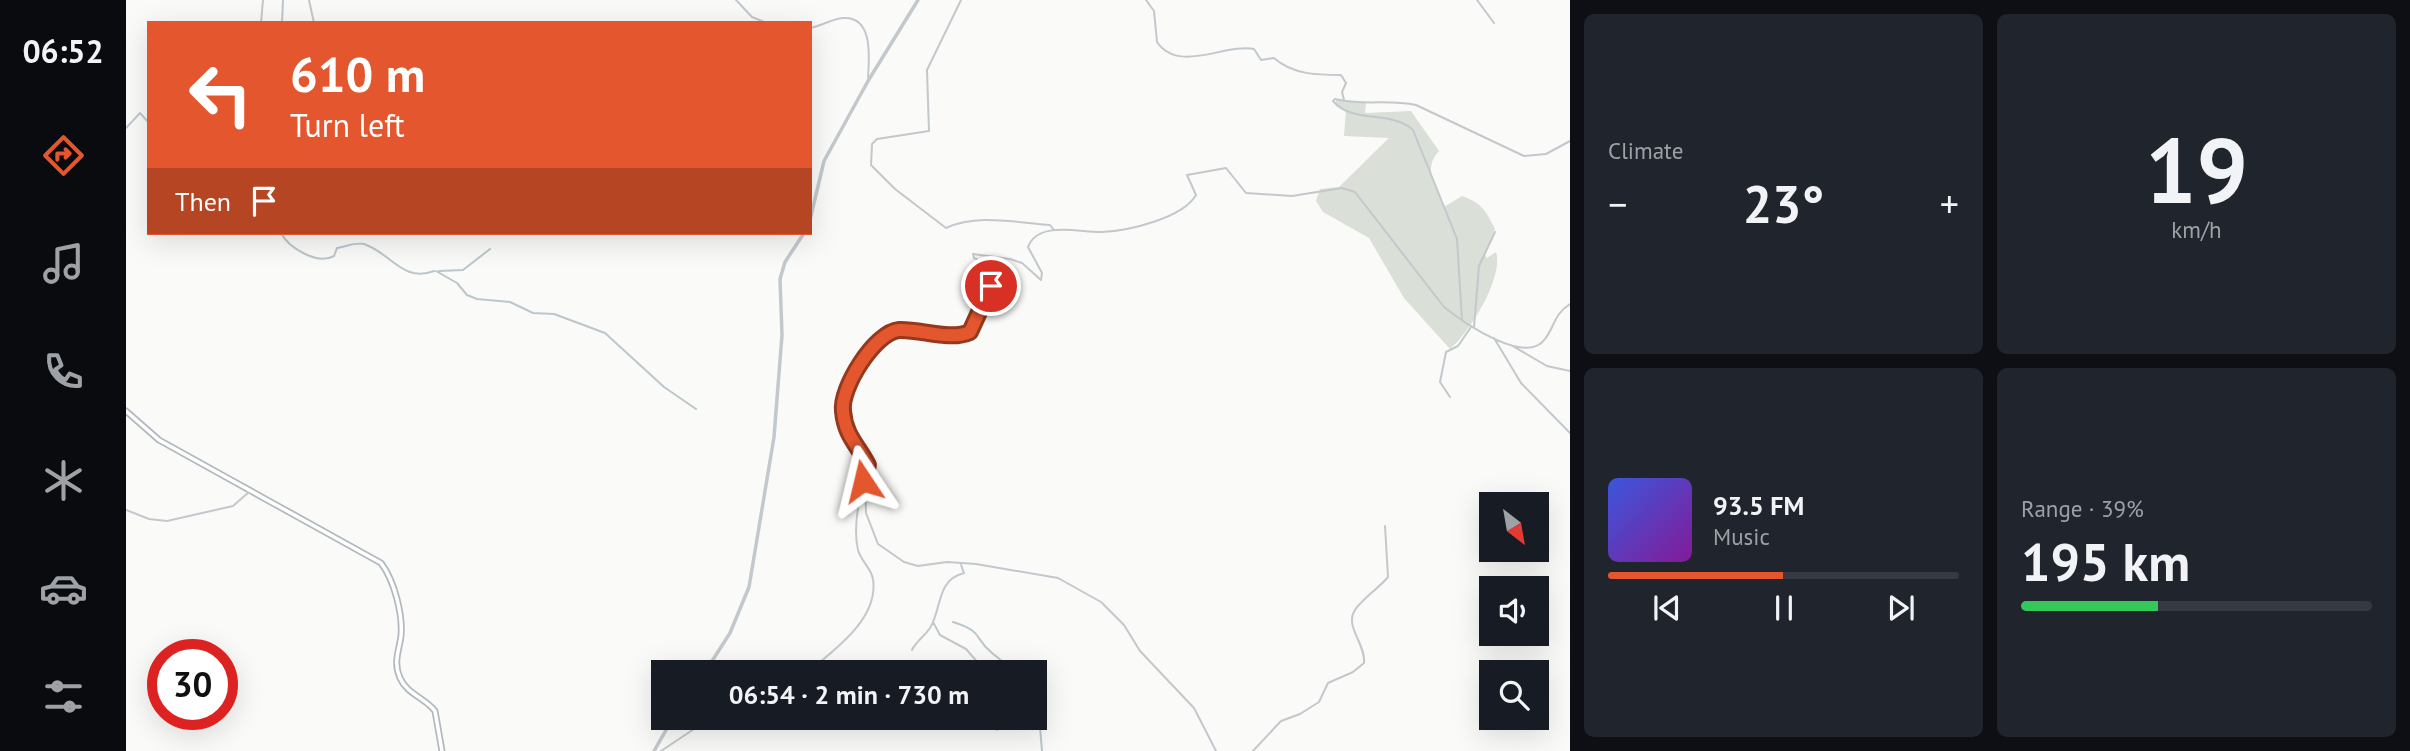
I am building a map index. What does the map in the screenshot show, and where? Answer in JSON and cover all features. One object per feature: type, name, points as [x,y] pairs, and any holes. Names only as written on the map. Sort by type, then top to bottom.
[{"type":"main road","points":[[126,411],[152,435],[374,558],[385,568],[393,588],[401,630],[396,654],[398,672],[407,689],[435,711],[442,751]]},
{"type":"street","points":[[261,21],[263,0]]},
{"type":"street","points":[[309,0],[314,21]]},
{"type":"street","points":[[736,0],[752,17],[761,21]]},
{"type":"street","points":[[812,212],[824,161],[868,81],[918,0]]},
{"type":"street","points":[[961,0],[927,70],[929,131],[877,139],[872,144],[871,165],[895,189],[946,228],[970,220],[990,220],[1050,225],[1054,231]]},
{"type":"street","points":[[1146,0],[1154,11],[1157,42],[1169,52],[1196,56],[1241,48],[1254,49],[1261,60],[1271,57],[1288,69],[1321,76],[1341,75],[1346,83],[1342,92],[1344,101]]},
{"type":"street","points":[[1477,0],[1494,23]]},
{"type":"street","points":[[812,28],[843,18],[857,23],[870,45],[868,81]]},
{"type":"street","points":[[1463,322],[1459,301],[1457,239],[1413,130],[1405,122],[1361,115],[1333,102],[1335,99],[1416,105],[1524,156],[1546,154],[1570,141]]},
{"type":"street","points":[[126,128],[140,113],[147,121]]},
{"type":"street","points":[[823,660],[836,649],[871,604],[872,575],[858,550],[868,465],[851,443],[842,402],[855,374],[875,344],[886,335],[899,330],[970,332],[991,286],[992,272],[990,267],[972,257],[973,254],[1022,263],[1041,280],[1043,276],[1029,252],[1029,243],[1043,233],[1102,232],[1172,215],[1187,206],[1196,195],[1187,175],[1223,168],[1229,170],[1241,190],[1256,195],[1292,196],[1329,188],[1349,189],[1363,199],[1434,298],[1463,322],[1522,350],[1538,347],[1547,338],[1558,312],[1570,304]]},
{"type":"street","points":[[1450,397],[1440,382],[1446,352],[1458,346],[1473,327],[1479,266],[1495,232]]},
{"type":"street","points":[[713,660],[730,633],[749,587],[774,437],[782,335],[780,279],[785,262],[803,235]]},
{"type":"street","points":[[1493,337],[1521,383],[1570,433]]},
{"type":"street","points":[[1510,344],[1547,366],[1570,371]]},
{"type":"street","points":[[866,472],[866,513],[879,546],[911,565],[961,563],[1058,578],[1087,592],[1115,615],[1140,651],[1194,708],[1216,751]]},
{"type":"street","points":[[126,510],[155,521],[167,521],[233,506],[250,491]]},
{"type":"street","points":[[1253,751],[1281,721],[1300,714],[1319,702],[1328,683],[1353,672],[1364,663],[1365,650],[1352,627],[1351,618],[1358,606],[1388,577],[1385,526]]},
{"type":"street","points":[[912,650],[933,622],[941,592],[954,577],[964,573],[961,563]]},
{"type":"street","points":[[933,622],[940,635],[966,649],[976,660]]},
{"type":"street","points":[[654,751],[666,730]]},
{"type":"street","points":[[661,751],[692,730]]},
{"type":"shaded area","points":[[1336,99],[1366,103],[1365,113],[1411,111],[1439,151],[1431,165],[1431,172],[1444,207],[1462,196],[1469,199],[1483,208],[1495,229],[1485,255],[1487,258],[1496,252],[1495,276],[1490,290],[1475,318],[1450,349],[1404,298],[1369,238],[1323,212],[1316,201],[1320,189],[1339,187],[1389,138],[1344,136],[1346,109],[1336,106]]},
{"type":"waterway","points":[[282,21],[283,0]]},
{"type":"waterway","points":[[282,235],[290,244],[312,257],[327,258],[334,256],[337,248],[364,244],[405,270],[423,274],[434,271]]},
{"type":"waterway","points":[[439,271],[463,270],[490,249]]},
{"type":"waterway","points":[[436,271],[457,283],[467,295],[477,299],[510,302],[533,313],[554,314],[605,333],[664,387],[696,409]]},
{"type":"waterway","points":[[953,622],[974,632],[1000,660]]},
{"type":"waterway","points":[[1040,730],[1042,751]]},
{"type":"route","points":[[863,481],[868,465],[851,443],[842,411],[842,402],[863,360],[882,338],[899,330],[965,334],[970,332],[991,286]]}]
